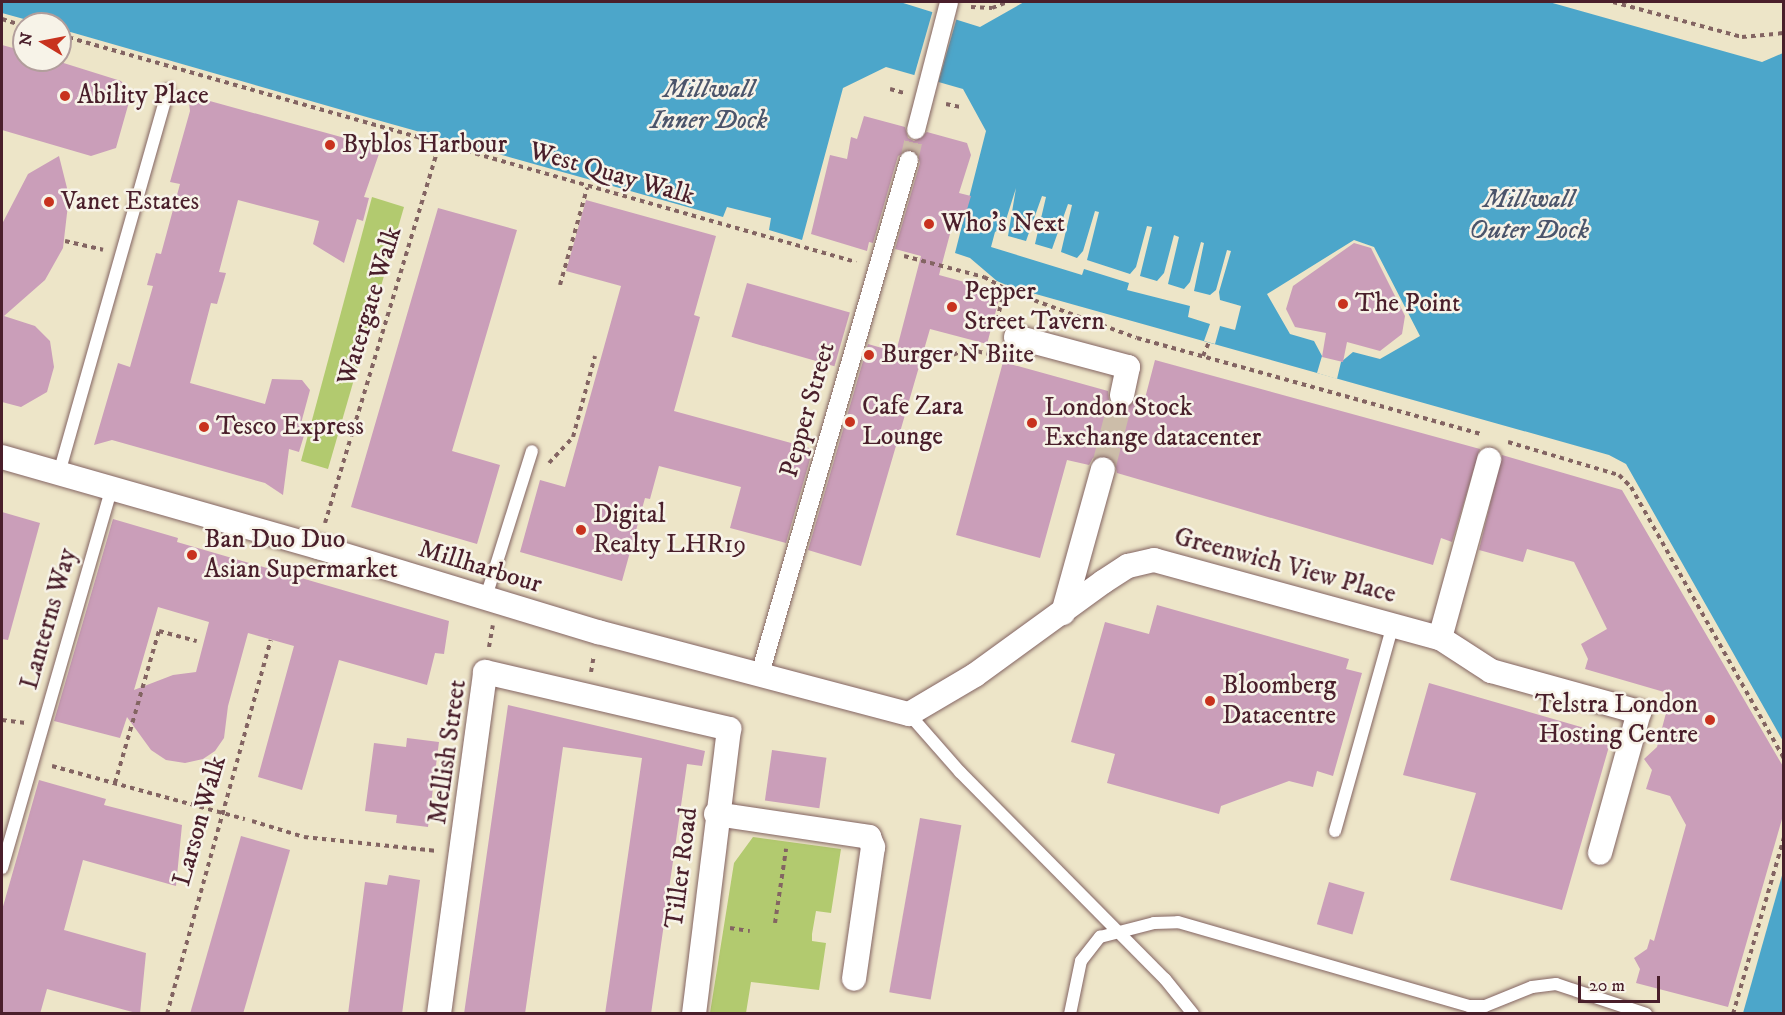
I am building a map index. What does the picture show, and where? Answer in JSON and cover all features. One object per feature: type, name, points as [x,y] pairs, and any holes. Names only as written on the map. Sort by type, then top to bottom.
[{"type":"street","points":[[916,130],[947,7]]},
{"type":"street","name":"Pepper Street","points":[[760,674],[909,160]]},
{"type":"street","points":[[1016,337],[1128,367],[1122,395]]},
{"type":"street","name":"Millharbour","points":[[2,457],[318,547],[598,633],[909,714]]},
{"type":"street","points":[[1440,638],[1489,460]]},
{"type":"street","points":[[1063,613],[1102,469]]},
{"type":"street","name":"Greenwich View Place","points":[[909,714],[975,675],[1128,566],[1154,560],[1440,638],[1491,671],[1639,712],[1600,853]]},
{"type":"street","name":"Mellish Street","points":[[439,1014],[486,672],[729,729]]},
{"type":"street","name":"Tiller Road","points":[[694,1014],[716,814],[729,729]]},
{"type":"street","points":[[716,814],[868,837],[873,847],[854,979]]},
{"type":"lane","points":[[59,473],[168,90]]},
{"type":"lane","points":[[491,601],[531,451]]},
{"type":"lane","name":"Lanterns Way","points":[[2,868],[112,488]]},
{"type":"lane","points":[[1335,831],[1392,625]]},
{"type":"lane","points":[[909,714],[960,772],[1118,932],[1193,1014]]},
{"type":"lane","points":[[1070,1014],[1081,961],[1100,938],[1118,932],[1178,922],[1469,1006],[1485,1006],[1532,987],[1556,984],[1646,1014]]},
{"type":"path","points":[[973,7],[992,8],[1008,2]]},
{"type":"path","points":[[1613,2],[1742,38],[1784,33]]},
{"type":"path","name":"West Quay Walk","points":[[72,38],[587,189],[877,268]]},
{"type":"path","points":[[941,103],[960,108]]},
{"type":"path","name":"Watergate Walk","points":[[318,547],[439,145]]},
{"type":"path","points":[[560,285],[587,189]]},
{"type":"path","points":[[64,241],[122,255]]},
{"type":"path","points":[[882,250],[984,277],[1009,291],[1137,338],[1484,435]]},
{"type":"path","points":[[1203,357],[1209,342]]},
{"type":"path","points":[[945,357],[969,349],[988,354]]},
{"type":"path","points":[[521,486],[555,459],[573,437],[595,356]]},
{"type":"path","points":[[1506,442],[1618,475],[1631,487],[1784,758]]},
{"type":"path","points":[[486,672],[491,601]]},
{"type":"path","points":[[115,783],[159,631],[197,641]]},
{"type":"path","points":[[586,696],[598,633]]},
{"type":"path","name":"Larson Walk","points":[[167,1014],[272,640]]},
{"type":"path","points":[[33,761],[245,819]]},
{"type":"path","points":[[252,821],[304,837],[462,854]]},
{"type":"path","points":[[1733,1014],[1784,837]]},
{"type":"path","points":[[775,923],[787,842]]},
{"type":"path","points":[[723,926],[750,931]]},
{"type":"green space","points":[[372,197],[404,207],[328,469],[301,461]]},
{"type":"green space","points":[[753,837],[841,849],[831,913],[816,911],[812,934],[812,941],[826,943],[819,990],[751,982],[746,1013],[710,1013],[734,863]]},
{"type":"water","name":"Millwall Outer Dock","points":[[2,2],[900,2],[980,27],[1024,2],[1549,2],[1762,62],[1783,53],[1783,741],[1626,464],[1609,455],[1011,287],[997,281],[970,258],[955,253],[986,131],[963,89],[886,67],[843,88],[802,240],[769,230],[771,218],[727,207],[723,217],[72,32],[72,12],[12,12],[12,16],[2,13]]},
{"type":"water","points":[[1783,872],[1783,1013],[1743,1013]]},
{"type":"pier","points":[[933,10],[957,17],[938,84],[914,77]]},
{"type":"pier","points":[[1016,188],[1008,236],[1026,241],[1042,196],[1046,197],[1035,244],[1052,249],[1068,204],[1072,205],[1061,252],[1077,258],[1083,251],[1095,211],[1099,212],[1087,260],[1130,274],[1136,267],[1147,226],[1152,227],[1140,276],[1157,281],[1164,273],[1174,235],[1179,237],[1168,284],[1184,289],[1190,282],[1201,242],[1204,243],[1194,291],[1210,295],[1216,290],[1227,250],[1231,251],[1219,292],[1220,300],[1241,306],[1235,330],[1220,326],[1215,344],[1204,341],[1210,324],[1188,317],[1190,306],[1127,290],[1129,283],[1084,269],[1082,275],[991,247],[995,232],[1004,226]]},
{"type":"pier","name":"The Point","points":[[1354,240],[1374,247],[1420,336],[1380,359],[1353,352],[1341,362],[1337,379],[1317,373],[1322,356],[1314,341],[1290,334],[1267,294]]},
{"type":"building","name":"Ability Place","points":[[2,45],[12,48],[12,72],[72,72],[72,66],[121,81],[128,89],[129,102],[116,148],[91,156],[2,130]]},
{"type":"building","points":[[188,95],[381,148],[364,197],[369,198],[363,221],[357,219],[344,263],[313,244],[319,221],[238,200],[219,272],[226,273],[217,304],[211,303],[190,383],[265,404],[272,379],[302,380],[310,390],[300,427],[306,429],[299,452],[289,449],[283,495],[265,483],[112,440],[94,445],[118,363],[130,367],[153,286],[147,285],[156,253],[161,254],[180,184],[170,182],[190,111]]},
{"type":"building","points":[[864,116],[905,127],[908,138],[914,141],[927,132],[967,143],[971,155],[959,193],[971,196],[963,223],[954,219],[939,275],[1001,292],[987,344],[930,329],[861,566],[808,550],[868,344],[896,352],[921,256],[895,249],[920,163],[917,153],[912,149],[898,156],[873,243],[869,242],[867,251],[811,234],[830,155],[847,159],[851,137],[857,139]]},
{"type":"building","points":[[59,156],[69,196],[63,248],[45,280],[4,316],[35,326],[50,341],[54,367],[47,392],[21,407],[2,402],[2,224],[28,174]]},
{"type":"building","points":[[586,200],[716,236],[694,315],[700,317],[674,411],[813,449],[786,543],[730,528],[741,487],[659,466],[650,499],[645,498],[622,581],[520,552],[540,480],[565,487],[621,286],[566,271]]},
{"type":"building","points":[[438,208],[517,230],[452,451],[500,465],[477,544],[351,507]]},
{"type":"building","name":"The Point","points":[[1354,243],[1371,248],[1405,316],[1402,334],[1380,351],[1347,342],[1343,362],[1322,357],[1326,333],[1295,327],[1286,309],[1293,286]]},
{"type":"building","points":[[747,283],[850,312],[834,366],[732,337]]},
{"type":"building","points":[[1155,360],[1480,449],[1452,542],[1441,538],[1433,565],[1117,473],[1114,459],[1106,455],[1093,458],[1089,465],[1067,460],[1040,558],[956,535],[1003,362],[1108,391],[1109,400],[1120,409],[1127,408],[1136,399],[1144,402]]},
{"type":"building","name":"Telstra London Hosting Centre","points":[[1502,455],[1622,490],[1784,768],[1784,812],[1728,1007],[1636,983],[1640,969],[1634,958],[1647,949],[1650,939],[1654,941],[1686,825],[1670,796],[1646,789],[1652,770],[1644,759],[1657,747],[1671,694],[1585,669],[1588,659],[1581,644],[1607,629],[1574,562],[1527,549],[1523,562],[1479,550]]},
{"type":"building","points":[[2,512],[40,523],[8,640],[2,639]]},
{"type":"building","points":[[113,519],[178,538],[177,542],[449,621],[444,654],[435,653],[427,685],[339,660],[302,790],[258,777],[294,646],[248,633],[228,706],[224,738],[215,751],[203,759],[185,763],[166,760],[151,750],[127,717],[120,738],[54,721]],"holes":[[[158,607],[209,622],[196,672],[173,675],[134,690]]]},
{"type":"building","name":"Bloomberg Datacentre","points":[[1157,605],[1349,659],[1346,669],[1362,673],[1333,776],[1317,771],[1313,787],[1289,781],[1221,806],[1219,814],[1107,783],[1115,754],[1071,742],[1105,622],[1149,634]]},
{"type":"building","points":[[1429,683],[1612,736],[1562,910],[1450,880],[1476,793],[1403,775]]},
{"type":"building","points":[[508,705],[705,751],[702,766],[687,764],[651,1014],[605,1014],[642,758],[563,747],[525,1014],[464,1014]]},
{"type":"building","points":[[407,738],[439,742],[428,827],[396,823],[397,815],[365,811],[374,743],[406,747]]},
{"type":"building","points":[[772,750],[826,758],[819,808],[765,801]]},
{"type":"building","points":[[39,780],[106,799],[104,805],[182,825],[176,886],[83,860],[64,930],[146,953],[140,1014],[47,989],[40,1014],[2,1014],[2,910]]},
{"type":"building","points":[[920,818],[961,825],[931,1000],[889,992]]},
{"type":"building","points":[[241,836],[290,850],[243,1014],[190,1014]]},
{"type":"building","points":[[389,875],[420,880],[402,1014],[348,1014],[365,882],[387,885]]},
{"type":"building","points":[[1329,882],[1365,892],[1352,934],[1317,924]]},
{"type":"tunnel","points":[[909,160],[916,130]]},
{"type":"tunnel","points":[[1103,469],[1122,395]]},
{"type":"place","name":"Ability Place","points":[[65,96]]},
{"type":"place","name":"Byblos Harbour","points":[[330,145]]},
{"type":"place","name":"Vanet Estates","points":[[49,202]]},
{"type":"place","name":"Who's Next","points":[[929,224]]},
{"type":"place","name":"The Point","points":[[1343,304]]},
{"type":"place","name":"Pepper Street Tavern","points":[[952,307]]},
{"type":"place","name":"Burger N Biite","points":[[869,355]]},
{"type":"place","name":"Cafe Zara Lounge","points":[[850,422]]},
{"type":"place","name":"London Stock Exchange datacenter","points":[[1032,423]]},
{"type":"place","name":"Tesco Express","points":[[204,427]]},
{"type":"place","name":"Digital Realty LHR19","points":[[581,530]]},
{"type":"place","name":"Ban Duo Duo Asian Supermarket","points":[[192,555]]},
{"type":"place","name":"Bloomberg Datacentre","points":[[1210,701]]},
{"type":"place","name":"Telstra London Hosting Centre","points":[[1710,720]]},
{"type":"water label","name":"Millwall Inner Dock","points":[[709,104]]}]
